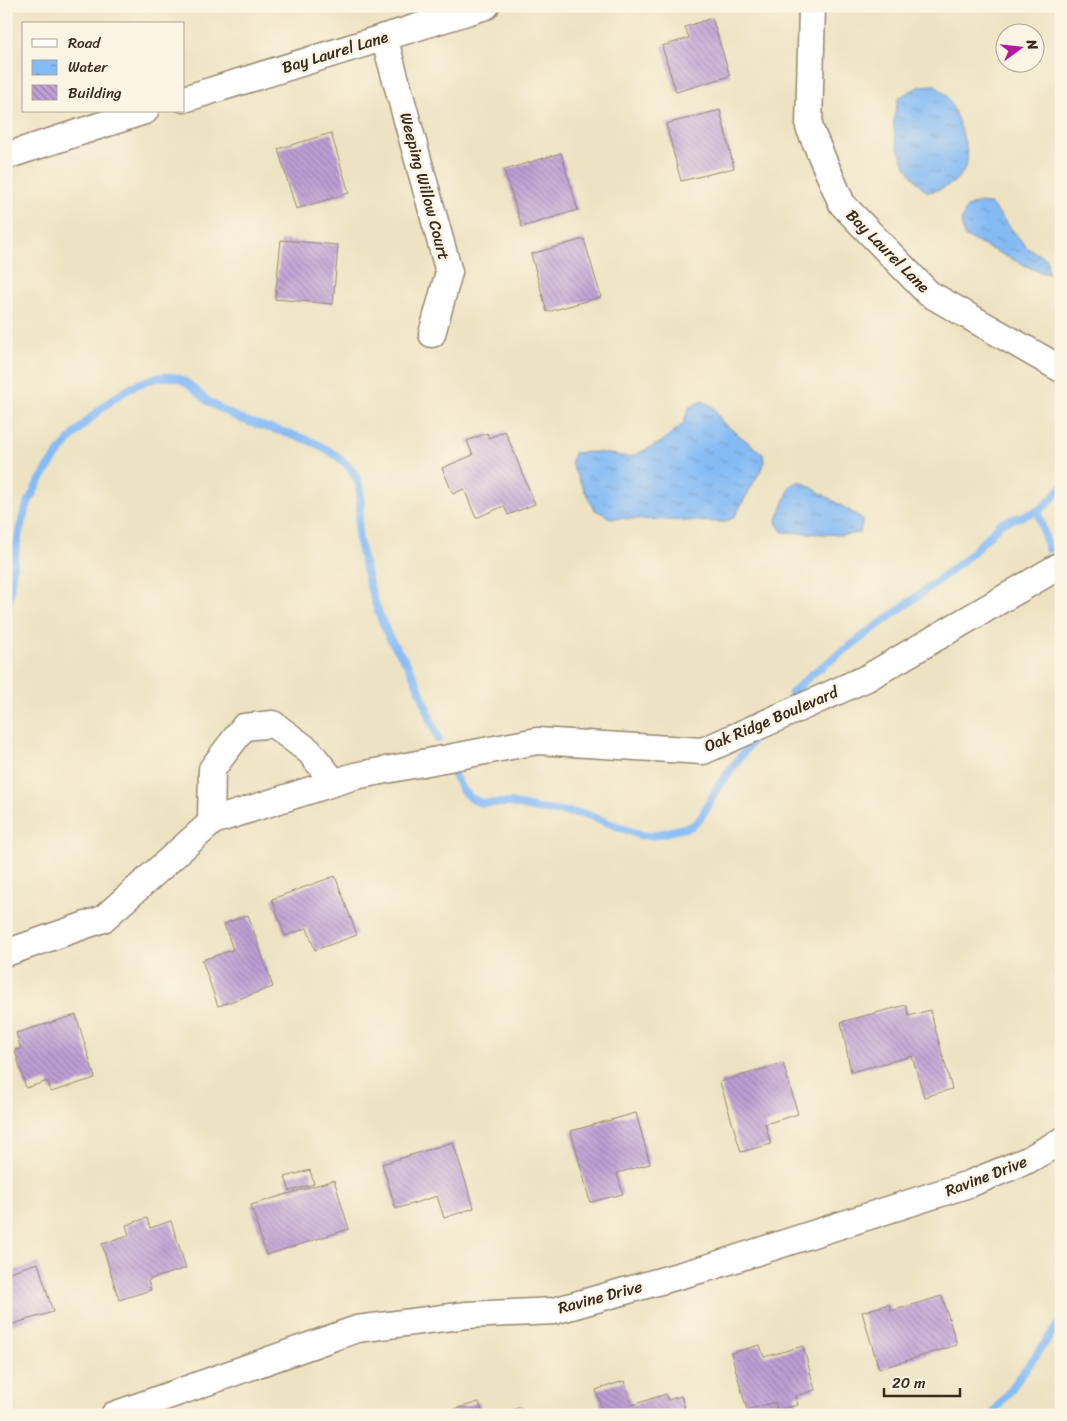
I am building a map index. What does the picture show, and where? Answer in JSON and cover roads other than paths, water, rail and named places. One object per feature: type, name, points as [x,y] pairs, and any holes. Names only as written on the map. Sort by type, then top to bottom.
[{"type":"street","name":"Bay Laurel Lane","points":[[185,99],[486,6]]},
{"type":"street","name":"Bay Laurel Lane","points":[[812,6],[808,127],[842,204],[928,292],[1061,369]]},
{"type":"street","name":"Weeping Willow Court","points":[[384,37],[449,272],[432,334]]},
{"type":"street","points":[[6,156],[142,112]]},
{"type":"street","name":"Oak Ridge Boulevard","points":[[6,953],[103,919],[211,822],[355,776],[537,740],[703,751],[867,678],[1061,565]]},
{"type":"street","points":[[211,822],[212,769],[244,727],[273,724],[309,751],[334,782]]},
{"type":"street","name":"Ravine Drive","points":[[123,1413],[357,1329],[467,1315],[554,1311],[710,1267],[970,1184],[1028,1160],[1061,1141]]},
{"type":"water","points":[[935,85],[946,95],[953,108],[964,138],[967,161],[962,173],[953,182],[941,189],[928,192],[915,179],[904,162],[897,144],[894,119],[898,98],[920,86]]},
{"type":"water","points":[[977,203],[991,204],[1027,248],[1047,259],[1048,274],[1035,270],[964,236],[961,221],[967,207]]},
{"type":"water","points":[[703,401],[713,407],[722,422],[763,454],[764,464],[735,516],[725,522],[611,518],[594,509],[571,464],[574,453],[596,452],[630,457],[660,443],[683,424],[690,406]]},
{"type":"water","points":[[801,481],[863,519],[860,533],[843,535],[782,532],[776,522],[791,485]]},
{"type":"waterway","points":[[6,619],[15,551],[21,524],[34,491],[47,469],[84,424],[106,405],[128,390],[151,380],[177,378],[187,383],[209,402],[241,419],[316,443],[342,460],[353,472],[357,479],[360,495],[358,538],[374,598],[387,633],[415,679],[438,739]]},
{"type":"waterway","points":[[792,693],[812,674],[971,554],[1001,523],[1038,511],[1061,488]]},
{"type":"waterway","points":[[1038,511],[1048,549]]},
{"type":"waterway","points":[[1059,590],[1061,598]]},
{"type":"waterway","points":[[452,771],[463,791],[472,799],[481,803],[511,803],[537,809],[585,814],[640,835],[651,836],[692,826],[700,819],[719,785],[756,736]]},
{"type":"waterway","points":[[992,1415],[1061,1321]]}]
